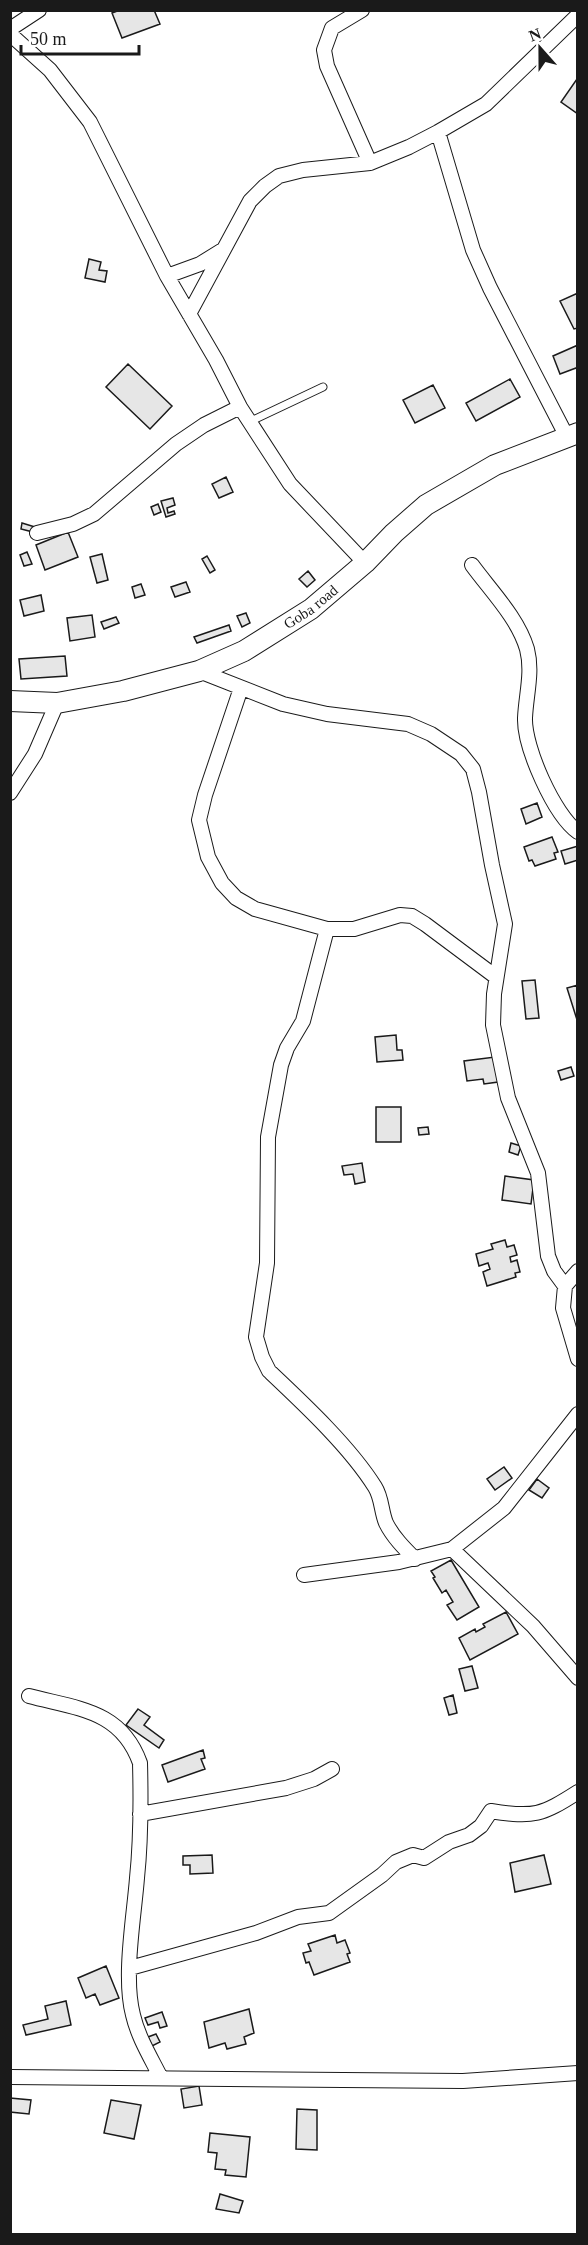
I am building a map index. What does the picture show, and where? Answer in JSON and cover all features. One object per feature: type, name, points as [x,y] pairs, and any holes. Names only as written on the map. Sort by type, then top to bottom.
[{"type":"street","points":[[10,29],[39,10]]},
{"type":"street","points":[[362,10],[332,28],[324,50],[327,66],[370,163]]},
{"type":"street","points":[[189,314],[250,201],[265,186],[279,176],[303,170],[370,163],[438,132],[486,104],[578,15]]},
{"type":"street","points":[[10,34],[50,70],[90,122],[167,276],[240,407],[290,484],[365,563]]},
{"type":"street","points":[[10,40],[27,49]]},
{"type":"street","points":[[438,132],[473,250],[490,288],[572,435]]},
{"type":"street","points":[[167,276],[200,264],[221,251]]},
{"type":"street","points":[[37,533],[73,524],[94,514],[176,444],[204,424],[240,407]]},
{"type":"street","name":"Goba road","points":[[10,701],[57,703],[123,691],[199,670],[244,651],[311,609],[426,506],[495,465],[572,435]]},
{"type":"street","points":[[472,565],[510,615],[526,646],[529,680],[525,719],[537,771],[558,809],[578,832]]},
{"type":"street","points":[[199,670],[283,704],[327,714],[408,724],[431,734],[461,754],[473,769],[480,792],[505,924],[496,977],[493,1025],[508,1098],[538,1173],[548,1256],[554,1271],[565,1286]]},
{"type":"street","points":[[241,688],[205,795],[199,820],[208,857],[222,883],[236,898],[255,909],[327,929],[354,929],[400,915],[412,916],[496,977]]},
{"type":"street","points":[[10,794],[35,754],[57,703]]},
{"type":"street","points":[[327,929],[303,1021],[287,1048],[281,1065],[268,1137],[267,1263],[256,1337],[269,1371],[338,1441],[377,1490],[385,1521],[396,1540],[415,1559]]},
{"type":"street","points":[[578,1271],[565,1286],[563,1308],[578,1359]]},
{"type":"street","points":[[304,1575],[415,1559],[452,1549],[504,1508],[578,1414]]},
{"type":"street","points":[[452,1549],[533,1626],[578,1678]]},
{"type":"street","points":[[29,1696],[95,1713],[125,1733],[140,1763],[140,1814],[130,1968],[132,2014],[141,2040],[161,2078]]},
{"type":"street","points":[[140,1814],[286,1788],[314,1779],[332,1770]]},
{"type":"street","points":[[130,1968],[256,1933],[298,1917],[329,1913],[382,1875],[396,1862],[413,1855],[424,1858],[449,1842],[469,1835],[481,1826],[491,1811],[516,1815],[547,1811],[578,1792]]},
{"type":"street","points":[[10,2077],[463,2081],[578,2073]]},
{"type":"lane","points":[[249,422],[323,387]]},
{"type":"building","points":[[120,10],[154,10],[160,24],[122,38],[112,13]]},
{"type":"building","points":[[578,79],[578,114],[561,102]]},
{"type":"building","points":[[89,259],[101,262],[99,270],[107,271],[105,282],[85,278]]},
{"type":"building","points":[[578,293],[578,328],[574,329],[560,301]]},
{"type":"building","points":[[578,345],[578,371],[576,368],[560,374],[553,356]]},
{"type":"building","points":[[128,364],[172,406],[150,429],[106,387]]},
{"type":"building","points":[[510,379],[520,397],[476,421],[466,403]]},
{"type":"building","points":[[433,385],[445,408],[415,423],[403,400]]},
{"type":"building","points":[[226,477],[233,492],[219,498],[212,484]]},
{"type":"building","points":[[173,498],[175,505],[167,508],[168,513],[174,511],[175,514],[166,517],[161,501]]},
{"type":"building","points":[[158,504],[161,512],[154,515],[151,507]]},
{"type":"building","points":[[22,523],[35,527],[33,532],[21,529]]},
{"type":"building","points":[[68,532],[78,557],[45,570],[36,545]]},
{"type":"building","points":[[27,552],[32,564],[24,566],[20,555]]},
{"type":"building","points":[[102,554],[108,580],[97,583],[90,557]]},
{"type":"building","points":[[207,556],[215,570],[210,573],[202,559]]},
{"type":"building","points":[[308,571],[315,580],[307,587],[299,579]]},
{"type":"building","points":[[186,582],[190,592],[175,597],[171,587]]},
{"type":"building","points":[[141,584],[145,595],[135,598],[132,587]]},
{"type":"building","points":[[41,595],[44,611],[24,616],[20,600]]},
{"type":"building","points":[[246,613],[250,623],[242,627],[237,616]]},
{"type":"building","points":[[92,615],[95,637],[70,641],[67,618]]},
{"type":"building","points":[[116,617],[119,623],[104,629],[101,622]]},
{"type":"building","points":[[229,625],[231,631],[197,643],[194,637]]},
{"type":"building","points":[[65,656],[67,676],[21,679],[19,659]]},
{"type":"building","points":[[537,803],[542,817],[526,824],[521,809]]},
{"type":"building","points":[[552,837],[558,852],[554,853],[556,859],[535,866],[532,860],[529,861],[524,847]]},
{"type":"building","points":[[578,846],[578,860],[565,864],[561,851]]},
{"type":"building","points":[[535,980],[539,1018],[526,1019],[522,981]]},
{"type":"building","points":[[578,985],[578,1023],[567,988]]},
{"type":"building","points":[[396,1035],[397,1050],[402,1050],[403,1060],[377,1062],[375,1037]]},
{"type":"building","points":[[495,1057],[498,1082],[484,1084],[483,1079],[467,1081],[464,1061]]},
{"type":"building","points":[[571,1067],[574,1076],[561,1080],[558,1071]]},
{"type":"building","points":[[376,1107],[401,1107],[401,1142],[376,1142]]},
{"type":"building","points":[[428,1127],[429,1134],[419,1135],[418,1128]]},
{"type":"building","points":[[511,1143],[521,1146],[518,1155],[509,1152]]},
{"type":"building","points":[[362,1163],[365,1182],[355,1184],[353,1174],[344,1175],[342,1166]]},
{"type":"building","points":[[505,1176],[534,1180],[531,1204],[502,1200]]},
{"type":"building","points":[[505,1240],[507,1247],[514,1245],[517,1255],[510,1257],[511,1262],[517,1260],[520,1272],[515,1273],[516,1277],[487,1286],[483,1272],[490,1269],[488,1263],[479,1266],[476,1254],[493,1249],[491,1244]]},
{"type":"building","points":[[504,1467],[512,1478],[495,1490],[487,1479]]},
{"type":"building","points":[[537,1479],[549,1488],[542,1498],[529,1490]]},
{"type":"building","points":[[451,1560],[479,1607],[457,1620],[447,1605],[453,1602],[446,1590],[442,1593],[431,1571]]},
{"type":"building","points":[[506,1612],[518,1634],[470,1660],[459,1638],[475,1629],[476,1632],[485,1627],[483,1624]]},
{"type":"building","points":[[472,1666],[478,1688],[465,1691],[459,1669]]},
{"type":"building","points":[[453,1695],[457,1713],[449,1715],[444,1698]]},
{"type":"building","points":[[138,1709],[150,1717],[144,1725],[164,1740],[159,1748],[126,1725]]},
{"type":"building","points":[[203,1750],[205,1758],[201,1759],[205,1769],[168,1782],[162,1765]]},
{"type":"building","points":[[212,1855],[213,1873],[190,1874],[190,1865],[183,1865],[183,1856]]},
{"type":"building","points":[[544,1855],[551,1884],[515,1892],[510,1863]]},
{"type":"building","points":[[335,1935],[337,1943],[345,1940],[350,1953],[347,1954],[350,1962],[314,1975],[303,1953],[311,1951],[308,1944]]},
{"type":"building","points":[[106,1966],[119,1998],[100,2005],[95,1994],[86,1998],[78,1978]]},
{"type":"building","points":[[66,2001],[71,2025],[26,2035],[23,2025],[48,2019],[45,2006]]},
{"type":"building","points":[[249,2009],[254,2033],[244,2037],[246,2044],[227,2049],[225,2043],[209,2048],[204,2022]]},
{"type":"building","points":[[162,2012],[167,2026],[160,2028],[158,2022],[148,2025],[145,2018]]},
{"type":"building","points":[[156,2034],[160,2042],[152,2046],[148,2037]]},
{"type":"building","points":[[199,2086],[202,2105],[184,2108],[181,2089]]},
{"type":"building","points":[[10,2098],[31,2100],[29,2114],[10,2112]]},
{"type":"building","points":[[111,2100],[141,2105],[134,2139],[104,2133]]},
{"type":"building","points":[[297,2109],[317,2110],[317,2150],[296,2149]]},
{"type":"building","points":[[210,2133],[250,2137],[246,2177],[225,2175],[226,2170],[215,2169],[217,2153],[208,2152]]},
{"type":"building","points":[[220,2194],[243,2201],[239,2213],[216,2209]]}]
